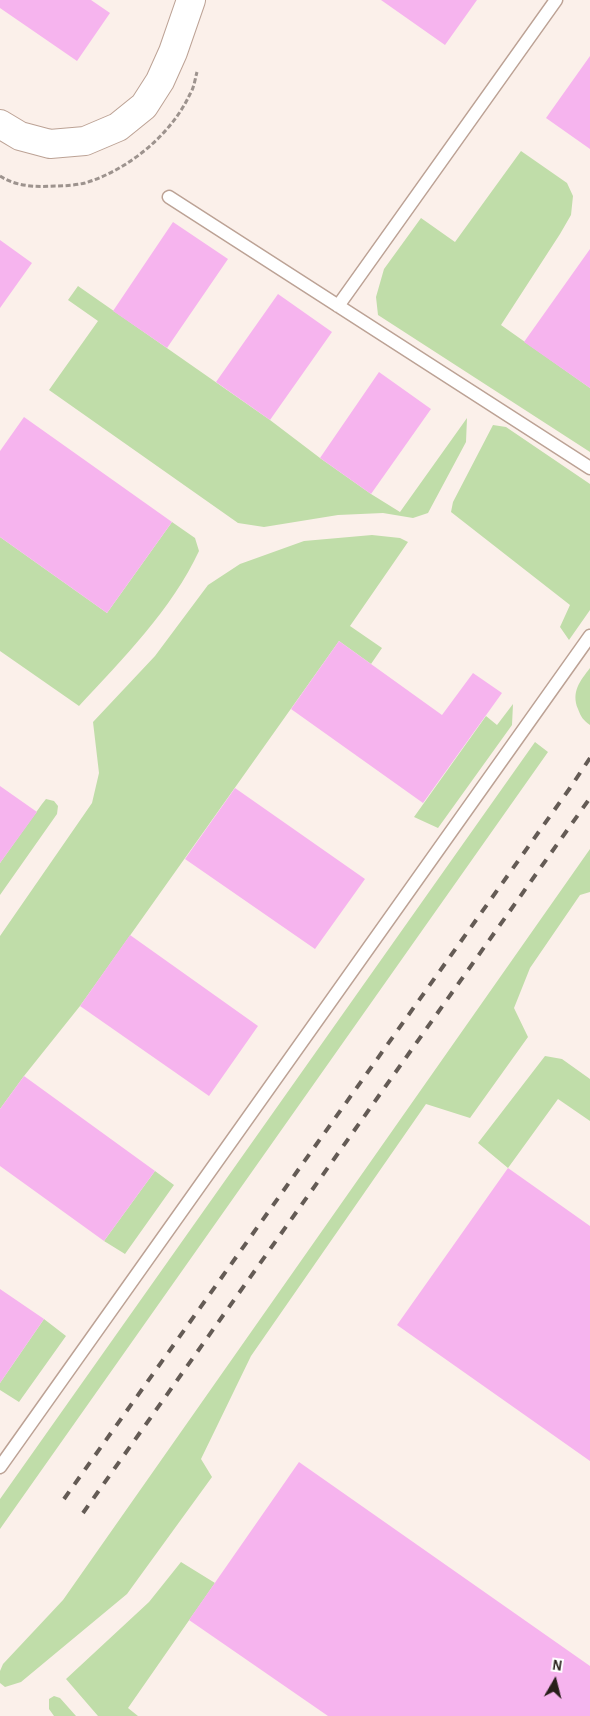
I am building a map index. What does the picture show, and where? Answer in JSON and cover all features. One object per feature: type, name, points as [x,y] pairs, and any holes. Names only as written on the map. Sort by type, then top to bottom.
[{"type":"street","points":[[0,124],[20,136],[50,144],[86,141],[118,127],[144,106],[160,81],[173,52],[191,0]]},
{"type":"lane","points":[[338,306],[556,0]]},
{"type":"lane","points":[[169,197],[590,468]]},
{"type":"lane","points":[[0,1467],[590,636]]},
{"type":"green space","points":[[521,151],[567,183],[573,196],[571,215],[501,325],[590,388],[590,452],[378,315],[376,297],[384,269],[421,218],[455,242]]},
{"type":"green space","points":[[78,286],[270,420],[371,494],[400,512],[467,418],[466,442],[428,513],[413,518],[383,513],[338,515],[264,527],[238,523],[49,390],[98,321],[68,300]]},
{"type":"green space","points":[[493,425],[506,427],[590,484],[590,610],[569,640],[560,627],[570,605],[451,512],[453,502]]},
{"type":"green space","points":[[172,522],[195,538],[199,551],[188,572],[161,613],[129,652],[79,706],[0,651],[0,537],[107,613]]},
{"type":"green space","points":[[372,535],[400,538],[408,542],[350,626],[382,648],[371,664],[339,641],[80,1006],[0,1109],[0,936],[92,803],[99,773],[93,722],[155,656],[208,585],[240,564],[304,541]]},
{"type":"green space","points":[[590,668],[590,725],[580,714],[576,703],[576,692],[580,682]]},
{"type":"green space","points":[[513,704],[512,725],[438,828],[414,817],[486,716],[497,725]]},
{"type":"green space","points":[[535,742],[548,752],[0,1529],[0,1499]]},
{"type":"green space","points":[[46,799],[54,801],[58,806],[57,814],[0,895],[0,863]]},
{"type":"green space","points":[[590,849],[590,892],[580,895],[530,968],[514,1008],[528,1037],[470,1118],[426,1104],[251,1356],[201,1459],[212,1477],[127,1594],[21,1682],[5,1687],[0,1683],[0,1671],[3,1664],[63,1600]]},
{"type":"green space","points":[[545,1056],[562,1059],[590,1079],[590,1121],[558,1099],[508,1168],[478,1143]]},
{"type":"green space","points":[[155,1171],[174,1185],[125,1254],[104,1241]]},
{"type":"green space","points":[[44,1319],[66,1336],[19,1402],[0,1390],[0,1383]]},
{"type":"green space","points":[[181,1562],[215,1583],[128,1708],[138,1716],[98,1716],[66,1679],[149,1602]]},
{"type":"green space","points":[[54,1696],[60,1698],[76,1716],[54,1716],[49,1709],[49,1699]]},
{"type":"building","points":[[0,0],[91,0],[110,13],[77,61],[0,8]]},
{"type":"building","points":[[381,0],[477,0],[445,45]]},
{"type":"building","points":[[590,56],[590,149],[546,118]]},
{"type":"building","points":[[173,222],[228,259],[167,348],[113,311]]},
{"type":"building","points":[[0,240],[32,263],[0,308]]},
{"type":"building","points":[[590,249],[590,388],[524,342]]},
{"type":"building","points":[[278,294],[332,332],[270,420],[216,382]]},
{"type":"building","points":[[379,372],[431,409],[371,494],[320,458]]},
{"type":"building","points":[[24,417],[172,522],[107,613],[0,537],[0,451]]},
{"type":"building","points":[[339,641],[442,715],[473,673],[502,693],[423,803],[291,709]]},
{"type":"building","points":[[0,786],[37,812],[0,863]]},
{"type":"building","points":[[235,788],[365,879],[315,949],[185,859]]},
{"type":"building","points":[[130,935],[258,1026],[209,1096],[80,1006]]},
{"type":"building","points":[[24,1076],[155,1171],[104,1241],[0,1166],[0,1109]]},
{"type":"building","points":[[508,1168],[590,1226],[590,1461],[397,1325]]},
{"type":"building","points":[[0,1289],[44,1319],[0,1383]]},
{"type":"building","points":[[299,1462],[590,1666],[590,1716],[328,1716],[189,1620]]},
{"type":"railway","points":[[64,1499],[590,758]]},
{"type":"railway","points":[[83,1513],[590,798]]}]
